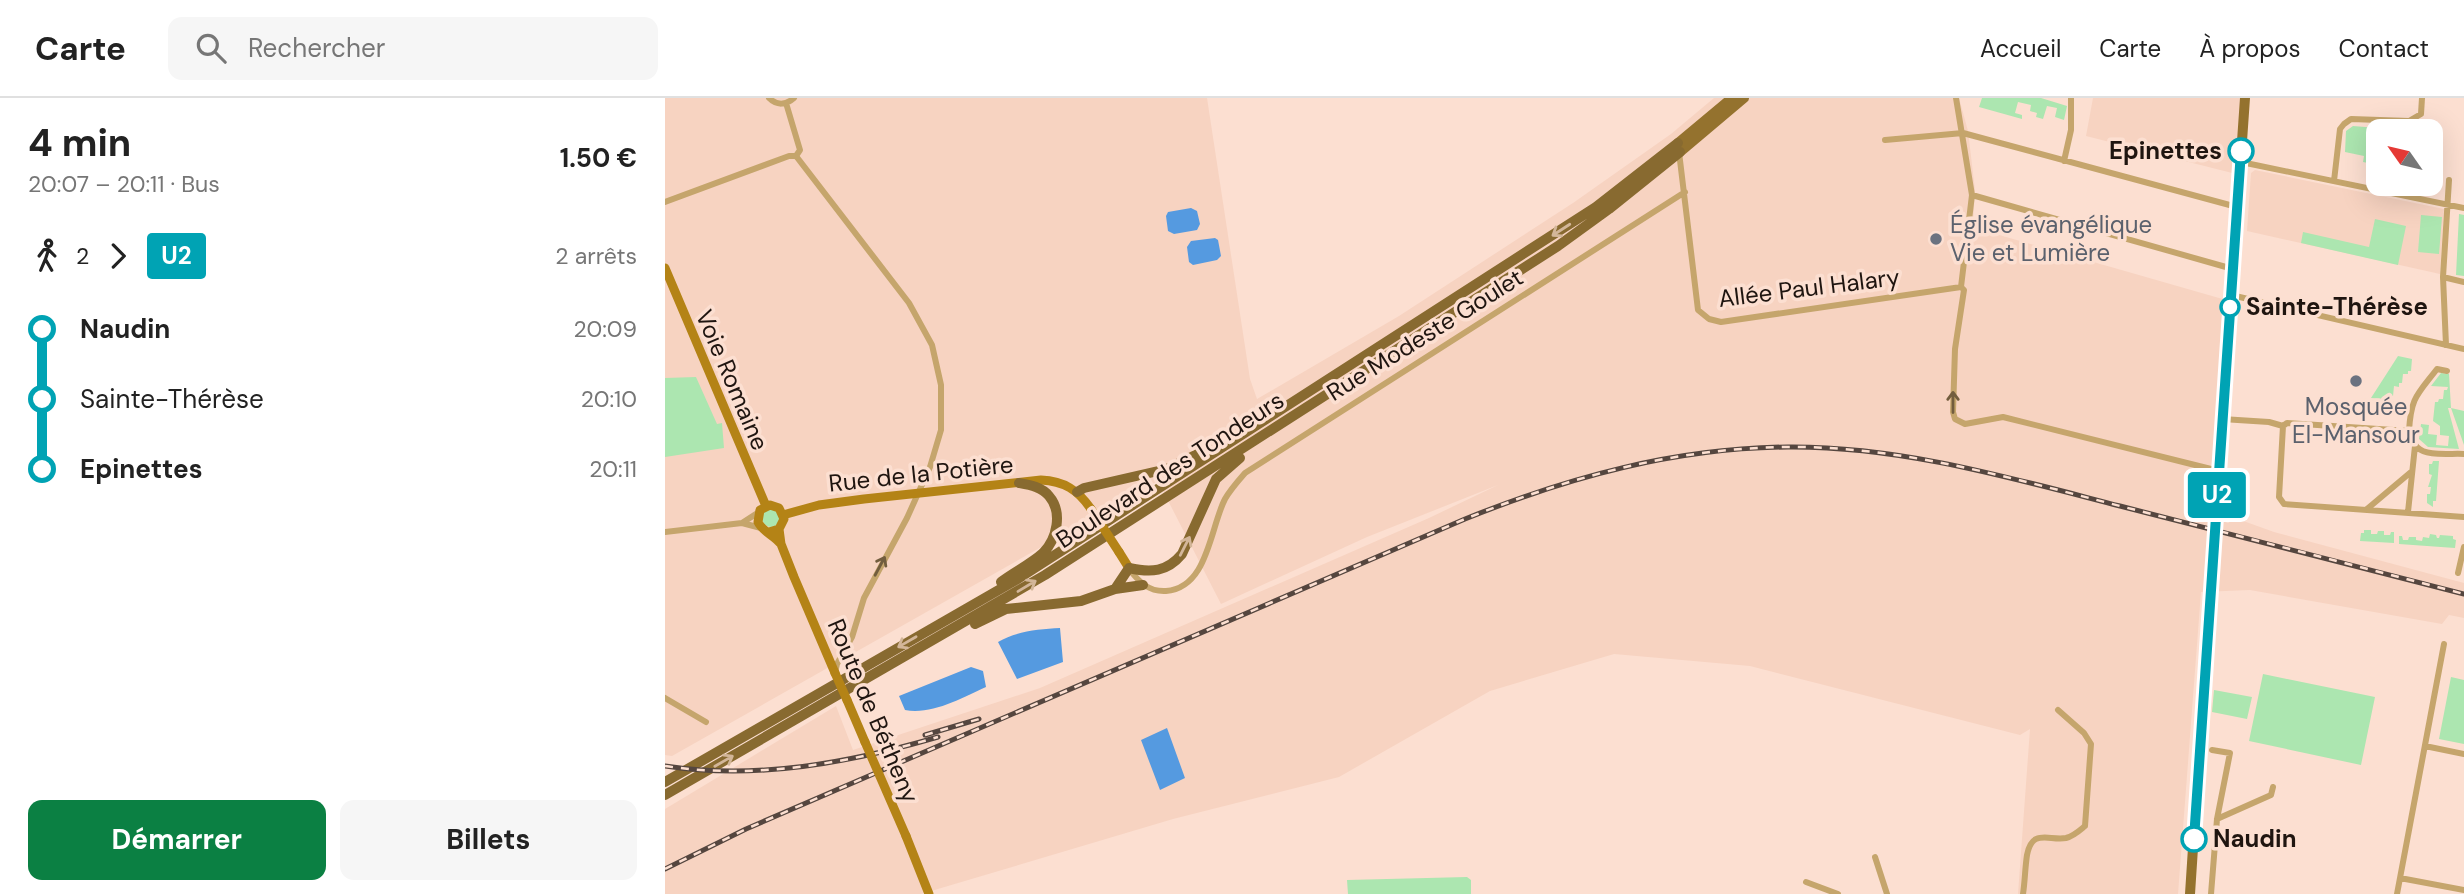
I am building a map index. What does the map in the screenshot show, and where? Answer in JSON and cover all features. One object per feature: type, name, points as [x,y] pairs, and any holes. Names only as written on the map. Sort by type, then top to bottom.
[{"type":"highway","name":"Boulevard des Tondeurs","points":[[665,795],[1045,575],[1585,226],[1679,147]]},
{"type":"highway","name":"Boulevard des Tondeurs","points":[[665,782],[1016,580],[1596,207],[1679,147]]},
{"type":"highway","points":[[1115,589],[1129,568],[1145,572],[1156,571],[1175,563],[1182,554],[1210,491],[1223,471],[1246,453],[1373,371],[1408,342]]},
{"type":"highway","points":[[1077,492],[1084,488],[1167,469],[1288,405]]},
{"type":"highway","points":[[940,624],[1042,554],[1051,542],[1057,522],[1056,509],[1050,497],[1042,490],[1019,483]]},
{"type":"highway","points":[[904,658],[936,645],[1006,609],[1081,601],[1115,589],[1143,585]]},
{"type":"main road","points":[[1679,147],[1732,98]]},
{"type":"main road","points":[[1679,147],[1744,98]]},
{"type":"main road","points":[[2190,894],[2245,98]]},
{"type":"main road","name":"Voie Romaine","points":[[665,268],[762,509]]},
{"type":"main road","name":"Rue de la Potière","points":[[783,514],[819,505],[1041,480],[1063,484],[1077,492]]},
{"type":"main road","points":[[1077,492],[1129,568]]},
{"type":"main road","points":[[775,506],[783,514],[783,523],[770,530],[758,522],[762,509],[775,506]]},
{"type":"main road","name":"Route de Bétheny","points":[[770,530],[781,544],[929,894]]},
{"type":"street","points":[[769,98],[780,104],[794,98]]},
{"type":"street","points":[[1956,98],[1972,195],[1961,287],[1964,290],[1955,349],[1955,419],[1965,424],[2003,417],[2219,471]]},
{"type":"street","points":[[2064,161],[2071,130],[2071,98]]},
{"type":"street","points":[[2334,181],[2340,129],[2344,124],[2351,119],[2409,121],[2421,114],[2422,98]]},
{"type":"street","points":[[786,103],[800,150],[796,156]]},
{"type":"street","points":[[1885,140],[1963,133],[2237,207]]},
{"type":"street","name":"Allée Paul Halary","points":[[1679,147],[1698,310],[1709,319],[1721,322],[1961,287]]},
{"type":"street","points":[[665,202],[789,156],[796,156]]},
{"type":"street","points":[[796,156],[909,303],[932,345],[941,385],[941,430],[930,467],[907,518],[864,598],[852,637],[835,673]]},
{"type":"street","points":[[2241,162],[2464,208]]},
{"type":"street","points":[[2446,345],[2442,277],[2449,180]]},
{"type":"street","name":"Rue Modeste Goulet","points":[[1143,585],[1164,591],[1177,589],[1189,582],[1198,571],[1224,500],[1245,473],[1685,192]]},
{"type":"street","points":[[1972,195],[2233,268]]},
{"type":"street","points":[[2442,277],[2464,282]]},
{"type":"street","points":[[2231,295],[2464,349]]},
{"type":"street","points":[[2408,513],[2415,446],[2409,431],[2410,408],[2415,397],[2437,369],[2447,371]]},
{"type":"street","points":[[2223,419],[2269,422],[2283,426],[2287,423],[2409,431]]},
{"type":"street","points":[[2283,426],[2279,497],[2284,504],[2464,517]]},
{"type":"street","points":[[2415,446],[2427,452],[2464,454]]},
{"type":"street","points":[[2367,509],[2412,471]]},
{"type":"street","points":[[742,523],[762,509]]},
{"type":"street","points":[[665,533],[742,523],[770,530]]},
{"type":"street","points":[[2458,573],[2464,547]]},
{"type":"street","points":[[1129,568],[1143,585]]},
{"type":"street","points":[[2397,894],[2444,645]]},
{"type":"street","points":[[665,698],[706,722]]},
{"type":"street","points":[[2024,894],[2027,853],[2033,842],[2042,836],[2063,838],[2074,835],[2084,826],[2091,744],[2084,733],[2058,710]]},
{"type":"street","points":[[2425,746],[2464,754]]},
{"type":"street","points":[[2211,894],[2217,819],[2230,753],[2212,750]]},
{"type":"street","points":[[2217,819],[2271,795],[2273,787]]},
{"type":"street","points":[[1875,857],[1887,894]]},
{"type":"street","points":[[2400,878],[2464,890]]},
{"type":"street","points":[[1806,882],[1838,894]]},
{"type":"shaded area","points":[[665,98],[1207,98],[1250,379],[1257,399],[1399,316],[1573,203],[1671,134],[1714,98],[1959,98],[1968,131],[1975,190],[1975,228],[2226,300],[2209,504],[2195,505],[2196,512],[2228,523],[2235,518],[2274,532],[2464,583],[2464,618],[2449,615],[2442,624],[2250,590],[2201,592],[2178,894],[2018,894],[2030,729],[2020,735],[1750,666],[1614,654],[1490,691],[1339,777],[1173,819],[921,894],[665,894],[665,809],[836,706],[853,750],[1040,688],[1429,518],[1498,485],[1367,537],[1221,604],[1158,481],[672,756],[665,755]]},
{"type":"shaded area","points":[[2093,98],[2245,98],[2240,175],[2086,136]]},
{"type":"shaded area","points":[[2255,170],[2366,193],[2366,196],[2381,196],[2444,209],[2440,274],[2247,231],[2251,173]]},
{"type":"green space","points":[[1982,98],[2041,98],[2067,106],[2064,120],[2055,117],[2057,108],[2047,106],[2043,119],[2030,111],[2031,105],[2018,102],[2015,113],[2022,115],[2022,119],[1979,107]]},
{"type":"green space","points":[[2353,126],[2366,127],[2366,163],[2363,162],[2364,156],[2345,152],[2346,131]]},
{"type":"green space","points":[[2459,214],[2464,215],[2464,276],[2456,275]]},
{"type":"green space","points":[[2421,215],[2442,217],[2439,254],[2418,252]]},
{"type":"green space","points":[[2375,219],[2406,226],[2398,265],[2301,243],[2303,232],[2369,247]]},
{"type":"green space","points":[[2398,356],[2412,359],[2411,371],[2403,374],[2402,383],[2399,383],[2399,387],[2394,386],[2393,396],[2389,396],[2389,399],[2371,398]]},
{"type":"green space","points":[[2441,373],[2449,374],[2451,408],[2448,408],[2459,449],[2428,447],[2419,439],[2421,424],[2429,425],[2428,434],[2437,435],[2436,445],[2448,446],[2449,436],[2440,435],[2440,426],[2433,421],[2435,402],[2443,399],[2444,390],[2448,387],[2431,386]]},
{"type":"green space","points":[[696,377],[717,424],[722,423],[724,448],[665,457],[665,378]]},
{"type":"green space","points":[[2368,400],[2401,402],[2400,411],[2397,411],[2397,407],[2383,410],[2383,406],[2370,409]]},
{"type":"green space","points":[[2451,408],[2464,411],[2464,445]]},
{"type":"green space","points":[[2439,461],[2436,501],[2433,501],[2433,507],[2427,503],[2427,494],[2430,494],[2431,487],[2428,487],[2432,475],[2429,474],[2429,464]]},
{"type":"green space","points":[[771,509],[777,512],[780,518],[777,524],[771,527],[765,524],[762,518],[765,512]]},
{"type":"green space","points":[[2364,530],[2371,530],[2371,534],[2384,531],[2384,535],[2394,532],[2394,543],[2360,541]]},
{"type":"green space","points":[[2430,534],[2436,535],[2437,538],[2440,535],[2453,536],[2456,540],[2455,548],[2399,544],[2399,536],[2402,536],[2403,540],[2416,537],[2416,540],[2422,541],[2423,537],[2429,538]]},
{"type":"green space","points":[[2263,674],[2375,697],[2361,765],[2249,741]]},
{"type":"green space","points":[[2451,677],[2464,680],[2464,744],[2439,739]]},
{"type":"green space","points":[[2214,690],[2252,697],[2247,719],[2212,712]]},
{"type":"green space","points":[[1467,877],[1471,880],[1471,894],[1348,894],[1347,880]]},
{"type":"water","points":[[1191,208],[1197,211],[1200,224],[1197,230],[1174,234],[1168,231],[1168,212]]},
{"type":"water","points":[[1215,238],[1218,240],[1221,256],[1217,260],[1193,265],[1189,262],[1187,247],[1191,241]]},
{"type":"water","points":[[1060,628],[1063,662],[1017,679],[998,642],[1020,633]]},
{"type":"water","points":[[971,667],[983,671],[986,687],[936,708],[905,710],[899,696]]},
{"type":"water","points":[[1167,728],[1185,778],[1160,790],[1141,740]]},
{"type":"railway","points":[[665,869],[746,829],[1465,519],[1543,490],[1664,459],[1704,453],[1788,447],[1830,448],[1914,458],[2038,485],[2464,594]]},
{"type":"railway","points":[[925,735],[979,719]]},
{"type":"railway","points":[[665,766],[734,771],[803,767],[938,737]]},
{"type":"bus line","name":"U2","points":[[2194,839],[2241,151]]},
{"type":"place","name":"Epinettes","points":[[2241,151]]},
{"type":"place","name":"Église évangélique Vie et Lumière","points":[[1936,239]]},
{"type":"place","name":"Sainte-Thérèse","points":[[2230,307]]},
{"type":"place","name":"Mosquée El-Mansour","points":[[2356,381]]},
{"type":"place","name":"Naudin","points":[[2194,839]]}]
